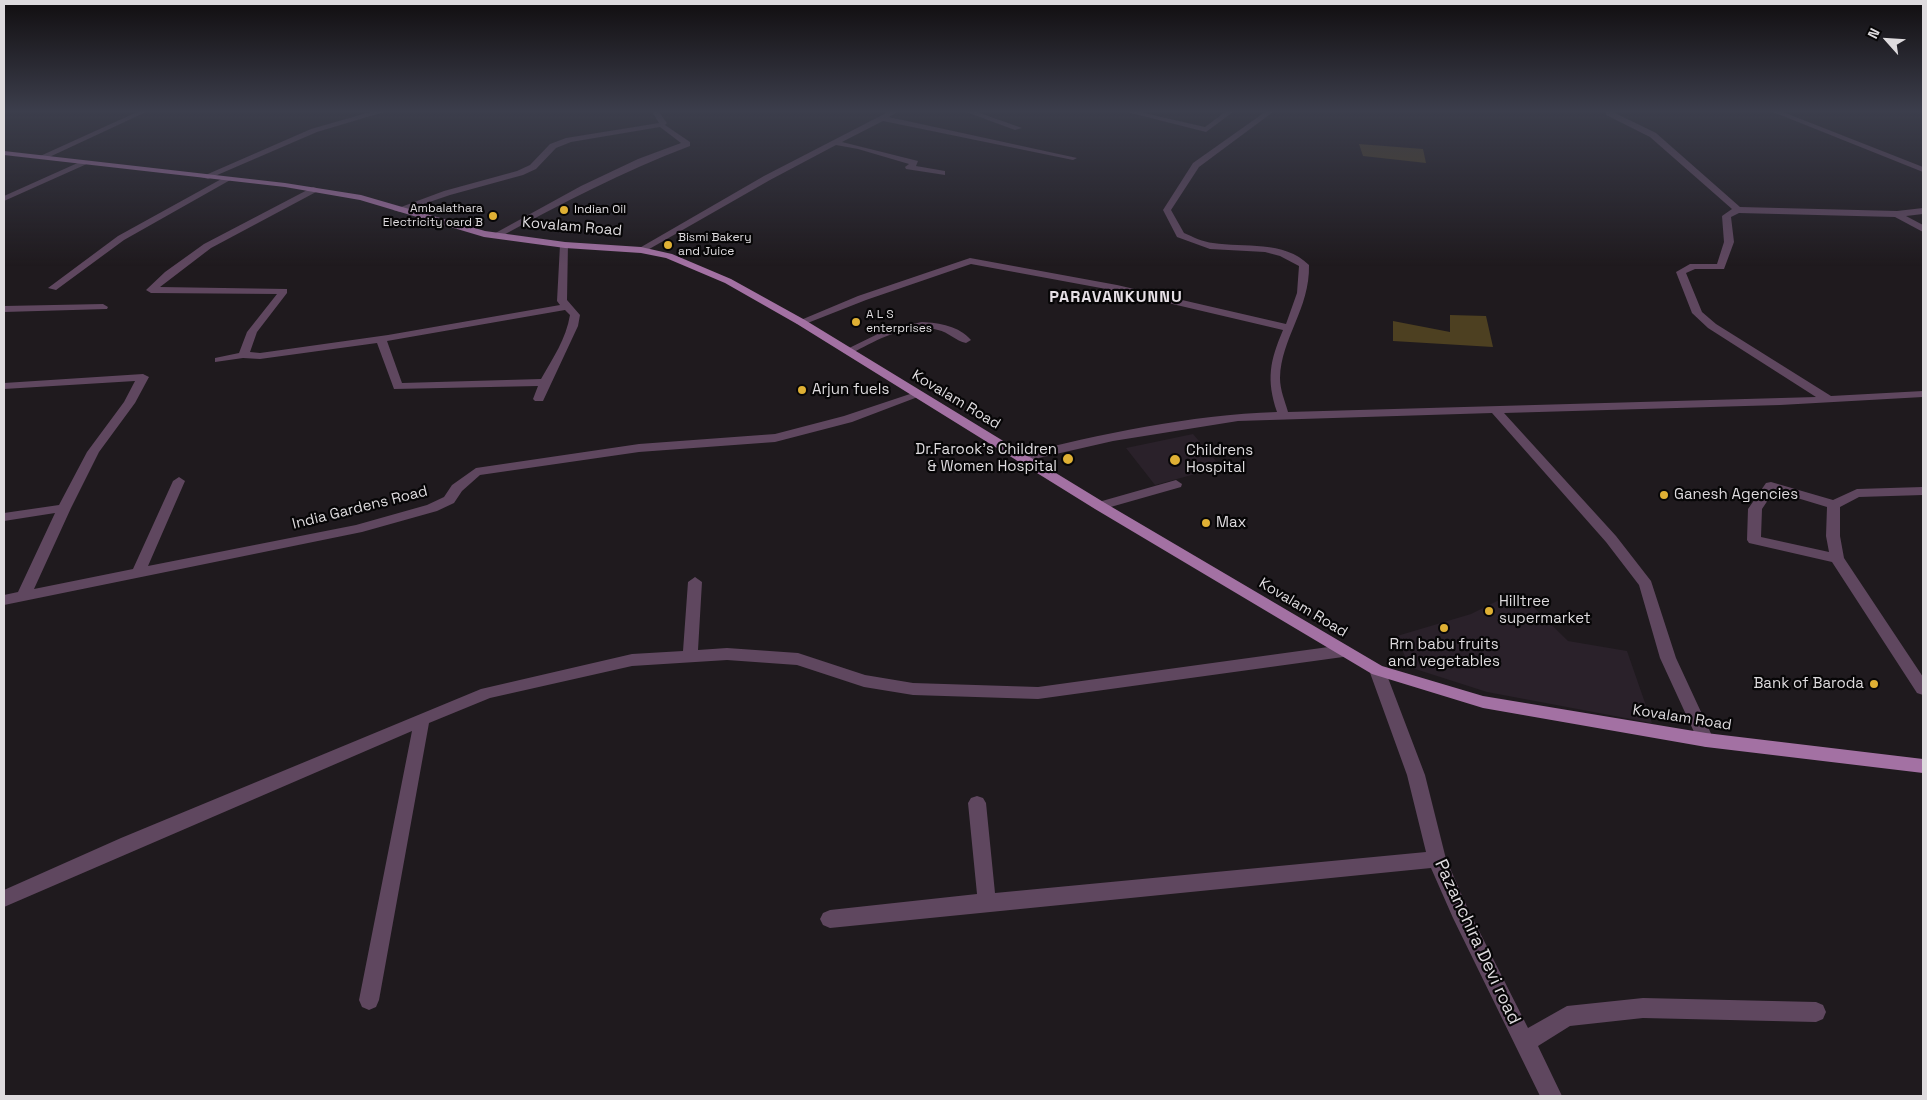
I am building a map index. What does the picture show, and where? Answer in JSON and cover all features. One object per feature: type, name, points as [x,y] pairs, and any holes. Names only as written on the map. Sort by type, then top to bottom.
[{"type":"main road","name":"Kovalam Road","points":[[96,163],[313,190],[361,198],[495,236],[564,245],[641,250],[669,256],[728,282],[801,322],[1100,506],[1377,670],[1483,702],[1706,740],[1923,766]]},
{"type":"street","points":[[4,199],[82,163]]},
{"type":"street","points":[[205,176],[237,163]]},
{"type":"street","points":[[398,210],[447,193],[520,173],[536,163]]},
{"type":"street","points":[[495,236],[592,184],[636,163]]},
{"type":"street","points":[[641,250],[702,213],[796,163]]},
{"type":"street","points":[[914,163],[909,167],[942,173]]},
{"type":"street","points":[[1198,163],[1167,210],[1180,235],[1210,246],[1266,248],[1304,265],[1306,279],[1274,373],[1276,393],[1283,414]]},
{"type":"street","points":[[1685,163],[1738,210]]},
{"type":"street","points":[[1906,163],[1923,170]]},
{"type":"street","points":[[53,288],[121,238],[228,179]]},
{"type":"street","points":[[243,355],[252,332],[284,291],[151,290],[206,247],[313,190]]},
{"type":"street","points":[[1828,399],[1712,326],[1697,313],[1681,272],[1685,268],[1692,267],[1721,267],[1729,242],[1726,216],[1738,210],[1897,214],[1923,211]]},
{"type":"street","points":[[1897,214],[1923,229]]},
{"type":"street","points":[[539,399],[543,382],[551,374],[574,329],[575,315],[562,301],[564,245]]},
{"type":"street","points":[[801,322],[862,298],[970,261],[1117,288],[1290,328]]},
{"type":"street","points":[[4,309],[103,307]]},
{"type":"street","points":[[219,360],[243,355],[260,356],[381,339],[566,307]]},
{"type":"street","points":[[848,351],[899,328],[946,327],[955,331],[966,340]]},
{"type":"street","points":[[381,339],[398,387],[543,382]]},
{"type":"street","points":[[4,386],[143,377],[129,403],[93,452],[64,508],[24,595]]},
{"type":"street","points":[[1021,458],[1113,437],[1238,417],[1283,414],[1828,399],[1923,394]]},
{"type":"street","name":"India Gardens Road","points":[[4,600],[357,529],[432,508],[449,500],[457,488],[476,472],[639,448],[775,438],[848,419],[917,395]]},
{"type":"street","points":[[1494,409],[1611,539],[1646,584],[1668,658],[1706,740]]},
{"type":"street","points":[[138,572],[179,481]]},
{"type":"street","points":[[1100,506],[1176,484]]},
{"type":"street","points":[[1837,558],[1754,540],[1755,509],[1771,486],[1834,505],[1857,493],[1923,491]]},
{"type":"street","points":[[1834,505],[1833,536],[1837,558],[1923,688]]},
{"type":"street","points":[[4,517],[64,508]]},
{"type":"street","points":[[690,656],[695,582]]},
{"type":"street","points":[[4,899],[127,844],[336,758],[422,718],[497,691],[632,660],[727,654],[798,659],[864,681],[913,689],[1038,693],[1344,651]]},
{"type":"street","name":"Pazanchira Devi road","points":[[1377,670],[1416,775],[1437,859],[1460,912],[1551,1096]]},
{"type":"street","points":[[369,1000],[422,718]]},
{"type":"street","points":[[977,803],[987,902]]},
{"type":"street","points":[[830,919],[1437,859]]},
{"type":"street","points":[[1525,1042],[1567,1016],[1643,1008],[1816,1012]]},
{"type":"shaded area","points":[[1450,315],[1486,316],[1493,347],[1393,341],[1393,321],[1450,332]]},
{"type":"shaded area","name":"Childrens Hospital","points":[[1193,434],[1221,467],[1155,485],[1126,448]]},
{"type":"shaded area","points":[[1517,591],[1568,641],[1627,651],[1652,723],[1487,692],[1409,667],[1397,636],[1471,614]]},
{"type":"place","name":"Indian Oil","points":[[564,210]]},
{"type":"place","name":"Ambalathara Electricity oard B","points":[[493,216]]},
{"type":"place","name":"Bismi Bakery and Juice","points":[[668,245]]},
{"type":"place","name":"A L S enterprises","points":[[856,322]]},
{"type":"place","name":"Arjun fuels","points":[[802,390]]},
{"type":"place","name":"Dr.Farook's Children & Women Hospital","points":[[1068,459]]},
{"type":"place","name":"Childrens Hospital","points":[[1175,460]]},
{"type":"place","name":"Ganesh Agencies","points":[[1664,495]]},
{"type":"place","name":"Max","points":[[1206,523]]},
{"type":"place","name":"Hilltree supermarket","points":[[1489,611]]},
{"type":"place","name":"Rrn babu fruits and vegetables","points":[[1444,628]]},
{"type":"place","name":"Bank of Baroda","points":[[1874,684]]},
{"type":"district","name":"PARAVANKUNNU","points":[[1116,298]]}]
